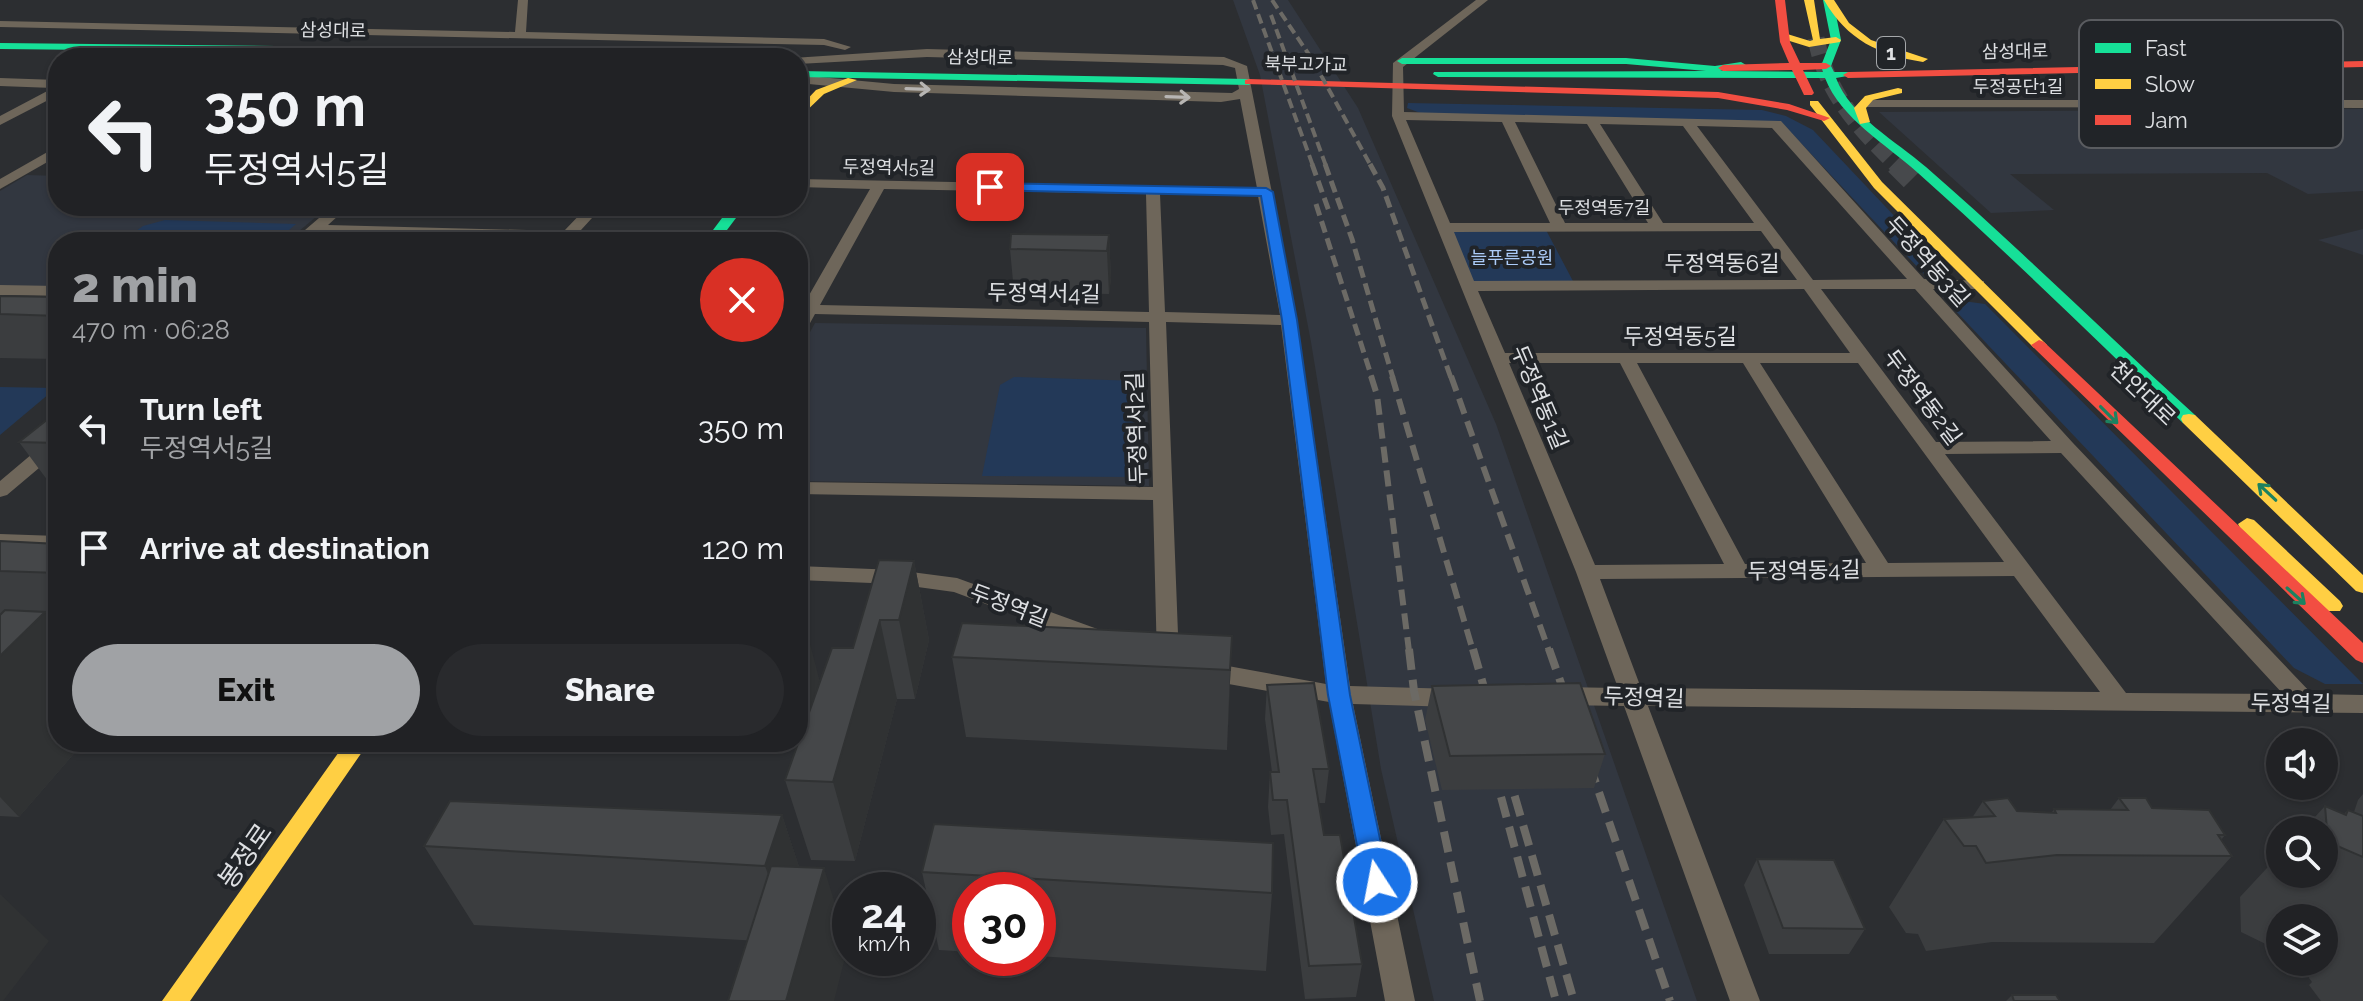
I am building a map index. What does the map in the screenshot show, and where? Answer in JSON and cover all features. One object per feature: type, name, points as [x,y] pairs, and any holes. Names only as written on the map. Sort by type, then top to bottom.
[{"type":"main road","points":[[1780,0],[1796,38]]},
{"type":"main road","points":[[1793,0],[1795,67],[1808,93],[1846,147],[1978,284],[2196,501],[2363,655]]},
{"type":"main road","points":[[1809,0],[1794,42],[1813,45],[1836,40]]},
{"type":"main road","points":[[1828,0],[1836,40],[1826,66],[1836,92],[1864,113],[1898,149],[1910,177]]},
{"type":"main road","name":"1","points":[[1828,0],[1846,29],[1877,49],[1910,57],[1977,63],[2079,61]]},
{"type":"main road","points":[[1400,63],[1626,61],[1715,69],[1772,58],[1796,38]]},
{"type":"main road","name":"삼성대로","points":[[0,43],[273,48]]},
{"type":"main road","points":[[0,55],[48,56]]},
{"type":"main road","name":"1","points":[[2343,55],[2363,55]]},
{"type":"main road","name":"삼성대로","points":[[808,61],[1161,75]]},
{"type":"main road","points":[[0,62],[48,63]]},
{"type":"main road","points":[[1451,83],[1715,69],[1977,63]]},
{"type":"main road","name":"삼성대로","points":[[2343,65],[2363,64]]},
{"type":"main road","name":"삼성대로","points":[[1865,79],[2079,73]]},
{"type":"main road","name":"삼성대로","points":[[2343,74],[2363,74]]},
{"type":"main road","name":"삼성대로","points":[[808,79],[1161,75]]},
{"type":"main road","name":"북부고가교","points":[[1161,75],[1451,83]]},
{"type":"main road","points":[[808,106],[840,82],[900,76]]},
{"type":"main road","name":"삼성대로","points":[[1865,79],[2079,77]]},
{"type":"main road","points":[[1451,83],[1865,79]]},
{"type":"main road","points":[[1451,83],[1768,80]]},
{"type":"main road","name":"1","points":[[2343,80],[2363,80]]},
{"type":"main road","points":[[1451,83],[1590,94],[1808,93]]},
{"type":"main road","name":"1","points":[[1808,93],[2079,87]]},
{"type":"main road","points":[[1864,113],[1877,95],[1898,91]]},
{"type":"main road","points":[[1710,93],[1783,103],[1824,118]]},
{"type":"main road","points":[[1396,107],[1749,105],[1798,116],[1846,147],[1884,158],[1893,157],[1898,149]]},
{"type":"main road","points":[[1867,171],[1870,167],[1886,165],[1910,177],[2314,536],[2363,586]]},
{"type":"main road","name":"천안대로","points":[[1910,177],[2363,602]]},
{"type":"main road","name":"천안대로","points":[[1910,177],[2164,447],[2363,635]]},
{"type":"main road","name":"봉정로","points":[[175,1001],[351,752]]},
{"type":"street","points":[[520,34],[523,0]]},
{"type":"street","points":[[1396,107],[1400,63],[1483,0]]},
{"type":"street","points":[[0,24],[824,42],[845,47]]},
{"type":"street","points":[[808,60],[927,53],[1224,61],[1241,66],[1289,320],[1339,695],[1400,1001]]},
{"type":"street","points":[[808,80],[894,88],[1247,98]]},
{"type":"street","points":[[0,82],[48,84]]},
{"type":"street","points":[[1,119],[48,95]]},
{"type":"street","name":"두정공단1길","points":[[2343,104],[2363,104]]},
{"type":"street","name":"두정역동3길","points":[[1396,107],[1506,117],[1776,124],[2066,447],[2306,703]]},
{"type":"street","name":"두정역동1길","points":[[1396,107],[1442,228],[1587,572],[1622,697],[1745,1001]]},
{"type":"street","name":"두정공단1길","points":[[1864,113],[2079,109]]},
{"type":"street","points":[[1506,117],[1559,227]]},
{"type":"street","points":[[1590,119],[1658,227]]},
{"type":"street","name":"두정역동2길","points":[[1687,122],[2120,702]]},
{"type":"street","points":[[0,185],[48,156]]},
{"type":"street","points":[[0,166],[48,167]]},
{"type":"street","name":"두정역서5길","points":[[808,183],[1266,192]]},
{"type":"street","points":[[808,302],[879,185]]},
{"type":"street","name":"두정역서2길","points":[[1153,190],[1168,664]]},
{"type":"street","points":[[311,232],[330,216]]},
{"type":"street","points":[[571,232],[586,216]]},
{"type":"street","name":"두정역동7길","points":[[1442,228],[1765,227]]},
{"type":"street","points":[[314,229],[389,232]]},
{"type":"street","name":"두정역동6길","points":[[1466,286],[1978,284]]},
{"type":"street","points":[[0,290],[48,291]]},
{"type":"street","name":"두정역서4길","points":[[808,309],[1289,320]]},
{"type":"street","name":"두정역동5길","points":[[1498,358],[1863,358]]},
{"type":"street","points":[[1626,358],[1738,571]]},
{"type":"street","points":[[1748,358],[1881,569]]},
{"type":"street","points":[[1930,448],[2066,447]]},
{"type":"street","points":[[0,491],[48,450]]},
{"type":"street","points":[[808,488],[1163,494]]},
{"type":"street","points":[[0,541],[48,543]]},
{"type":"street","name":"두정역동4길","points":[[1587,572],[2021,569]]},
{"type":"street","name":"두정역길","points":[[808,573],[896,577],[957,585],[1115,644]]},
{"type":"street","points":[[1142,654],[1168,664],[1339,695],[1389,699],[1483,698]]},
{"type":"street","name":"두정역길","points":[[1530,697],[2363,704]]},
{"type":"shaded area","points":[[1233,0],[1288,0],[1358,108],[1496,424],[1697,1001],[1434,1001],[1381,769],[1311,342],[1260,75]]},
{"type":"shaded area","points":[[2343,109],[2363,109],[2363,191],[2308,194],[2267,173],[2010,174],[2054,210],[1991,213],[1879,112],[2079,111],[2079,148],[2343,148]]},
{"type":"shaded area","points":[[27,175],[48,176],[48,216],[317,216],[298,232],[48,232],[48,291],[0,289],[0,191]]},
{"type":"shaded area","points":[[2363,229],[2363,255],[2318,240],[2331,237]]},
{"type":"shaded area","points":[[815,323],[1146,328],[1149,486],[808,481],[808,336]]},
{"type":"green space","points":[[1408,103],[1762,110],[1786,116],[1813,130],[1954,279],[1937,280],[1924,274],[1781,122],[1423,114],[1407,108]]},
{"type":"green space","points":[[165,220],[296,224],[287,232],[135,232],[143,226]]},
{"type":"green space","name":"늘푸른공원","points":[[1449,230],[1546,230],[1574,283],[1471,283]]},
{"type":"green space","points":[[1956,300],[1985,304],[2363,684],[2325,684],[2294,668],[1951,306]]},
{"type":"green space","points":[[1014,377],[1139,381],[1136,477],[982,476],[1000,385]]},
{"type":"green space","points":[[0,387],[48,388],[48,395],[0,435]]},
{"type":"building","points":[[1011,234],[1109,235],[1107,251],[1010,249]]},
{"type":"building","points":[[0,296],[48,297],[48,316],[0,314]]},
{"type":"building","points":[[48,419],[48,443],[19,442]]},
{"type":"building","points":[[0,541],[48,543],[48,573],[0,571]]},
{"type":"building","points":[[879,560],[914,561],[899,620],[880,620],[833,782],[785,780],[795,752],[808,752],[808,715],[832,648],[853,648]]},
{"type":"building","points":[[5,610],[45,612],[0,656],[0,615]]},
{"type":"building","points":[[962,623],[1232,636],[1230,670],[952,657]]},
{"type":"building","points":[[1314,683],[1329,769],[1313,769],[1324,835],[1340,835],[1362,964],[1309,966],[1287,800],[1273,800],[1270,772],[1279,772],[1267,685]]},
{"type":"building","points":[[1580,683],[1605,754],[1450,756],[1432,686]]},
{"type":"building","points":[[2008,798],[2017,811],[2128,810],[2119,798],[2146,798],[2152,808],[2209,810],[2225,835],[2218,835],[2232,856],[2057,855],[1986,863],[1976,846],[1964,846],[1944,819],[1995,816],[1983,801]]},
{"type":"building","points":[[450,801],[782,815],[765,866],[424,846]]},
{"type":"building","points":[[2325,806],[2346,815],[2348,810],[2363,816],[2363,857],[2338,846],[2338,816],[2326,816]]},
{"type":"building","points":[[934,824],[1273,843],[1272,893],[1056,880],[1056,872],[922,872]]},
{"type":"building","points":[[1757,859],[1834,860],[1865,929],[1783,928]]},
{"type":"building","points":[[771,866],[824,868],[786,1001],[728,1001]]},
{"type":"building","points":[[2012,995],[2056,995],[2060,1001],[2014,1001]]},
{"type":"tunnel","points":[[1816,38],[1828,76],[1846,108],[1870,138],[1913,181]]},
{"type":"railway","points":[[1253,0],[1313,166]]},
{"type":"railway","points":[[1272,0],[1312,59],[1371,166]]},
{"type":"railway","points":[[1271,15],[1326,166]]},
{"type":"railway","points":[[1312,164],[1330,214]]},
{"type":"railway","points":[[1325,164],[1352,239],[1393,378]]},
{"type":"railway","points":[[1370,164],[1383,188],[1451,378]]},
{"type":"railway","points":[[1316,204],[1372,378]]},
{"type":"railway","points":[[1371,376],[1377,395],[1409,651]]},
{"type":"railway","points":[[1392,376],[1473,651]]},
{"type":"railway","points":[[1451,376],[1549,651]]},
{"type":"railway","points":[[1409,649],[1414,691],[1480,1001]]},
{"type":"railway","points":[[1473,649],[1489,705]]},
{"type":"railway","points":[[1549,649],[1569,706]]},
{"type":"railway","points":[[1589,763],[1670,1001]]},
{"type":"railway","points":[[1506,766],[1574,1001]]},
{"type":"railway","points":[[1493,767],[1556,1001]]},
{"type":"traffic: fast","points":[[1828,0],[1836,40],[1826,66],[1836,92]]},
{"type":"traffic: fast","points":[[0,46],[181,48]]},
{"type":"traffic: fast","points":[[1402,61],[1626,61],[1715,69],[1741,65]]},
{"type":"traffic: fast","points":[[808,74],[1249,82]]},
{"type":"traffic: fast","points":[[1438,74],[1848,75]]},
{"type":"traffic: fast","points":[[1836,92],[1856,115],[1922,170],[2189,419]]},
{"type":"traffic: fast","points":[[718,232],[730,216]]},
{"type":"traffic: slow","points":[[1809,0],[1816,38]]},
{"type":"traffic: slow","points":[[1829,0],[1846,25],[1867,42],[1893,53],[1923,59]]},
{"type":"traffic: slow","points":[[1784,36],[1809,44],[1836,40]]},
{"type":"traffic: slow","points":[[808,105],[820,92],[852,80]]},
{"type":"traffic: slow","points":[[1864,122],[1860,108],[1869,98],[1898,91]]},
{"type":"traffic: slow","points":[[1814,103],[1878,185],[2039,345]]},
{"type":"traffic: slow","points":[[2189,419],[2363,586]]},
{"type":"traffic: slow","points":[[2247,524],[2333,606]]},
{"type":"traffic: slow","points":[[175,1001],[351,752]]},
{"type":"traffic: jam","points":[[1780,0],[1785,42],[1808,93]]},
{"type":"traffic: jam","points":[[2343,64],[2363,64]]},
{"type":"traffic: jam","points":[[1723,68],[1826,66]]},
{"type":"traffic: jam","points":[[1848,75],[2079,70]]},
{"type":"traffic: jam","points":[[1249,82],[1718,95],[1789,107],[1824,118]]},
{"type":"traffic: jam","points":[[2039,345],[2363,655]]},
{"type":"route","points":[[990,187],[1266,192],[1289,320],[1339,695],[1377,882]]}]
